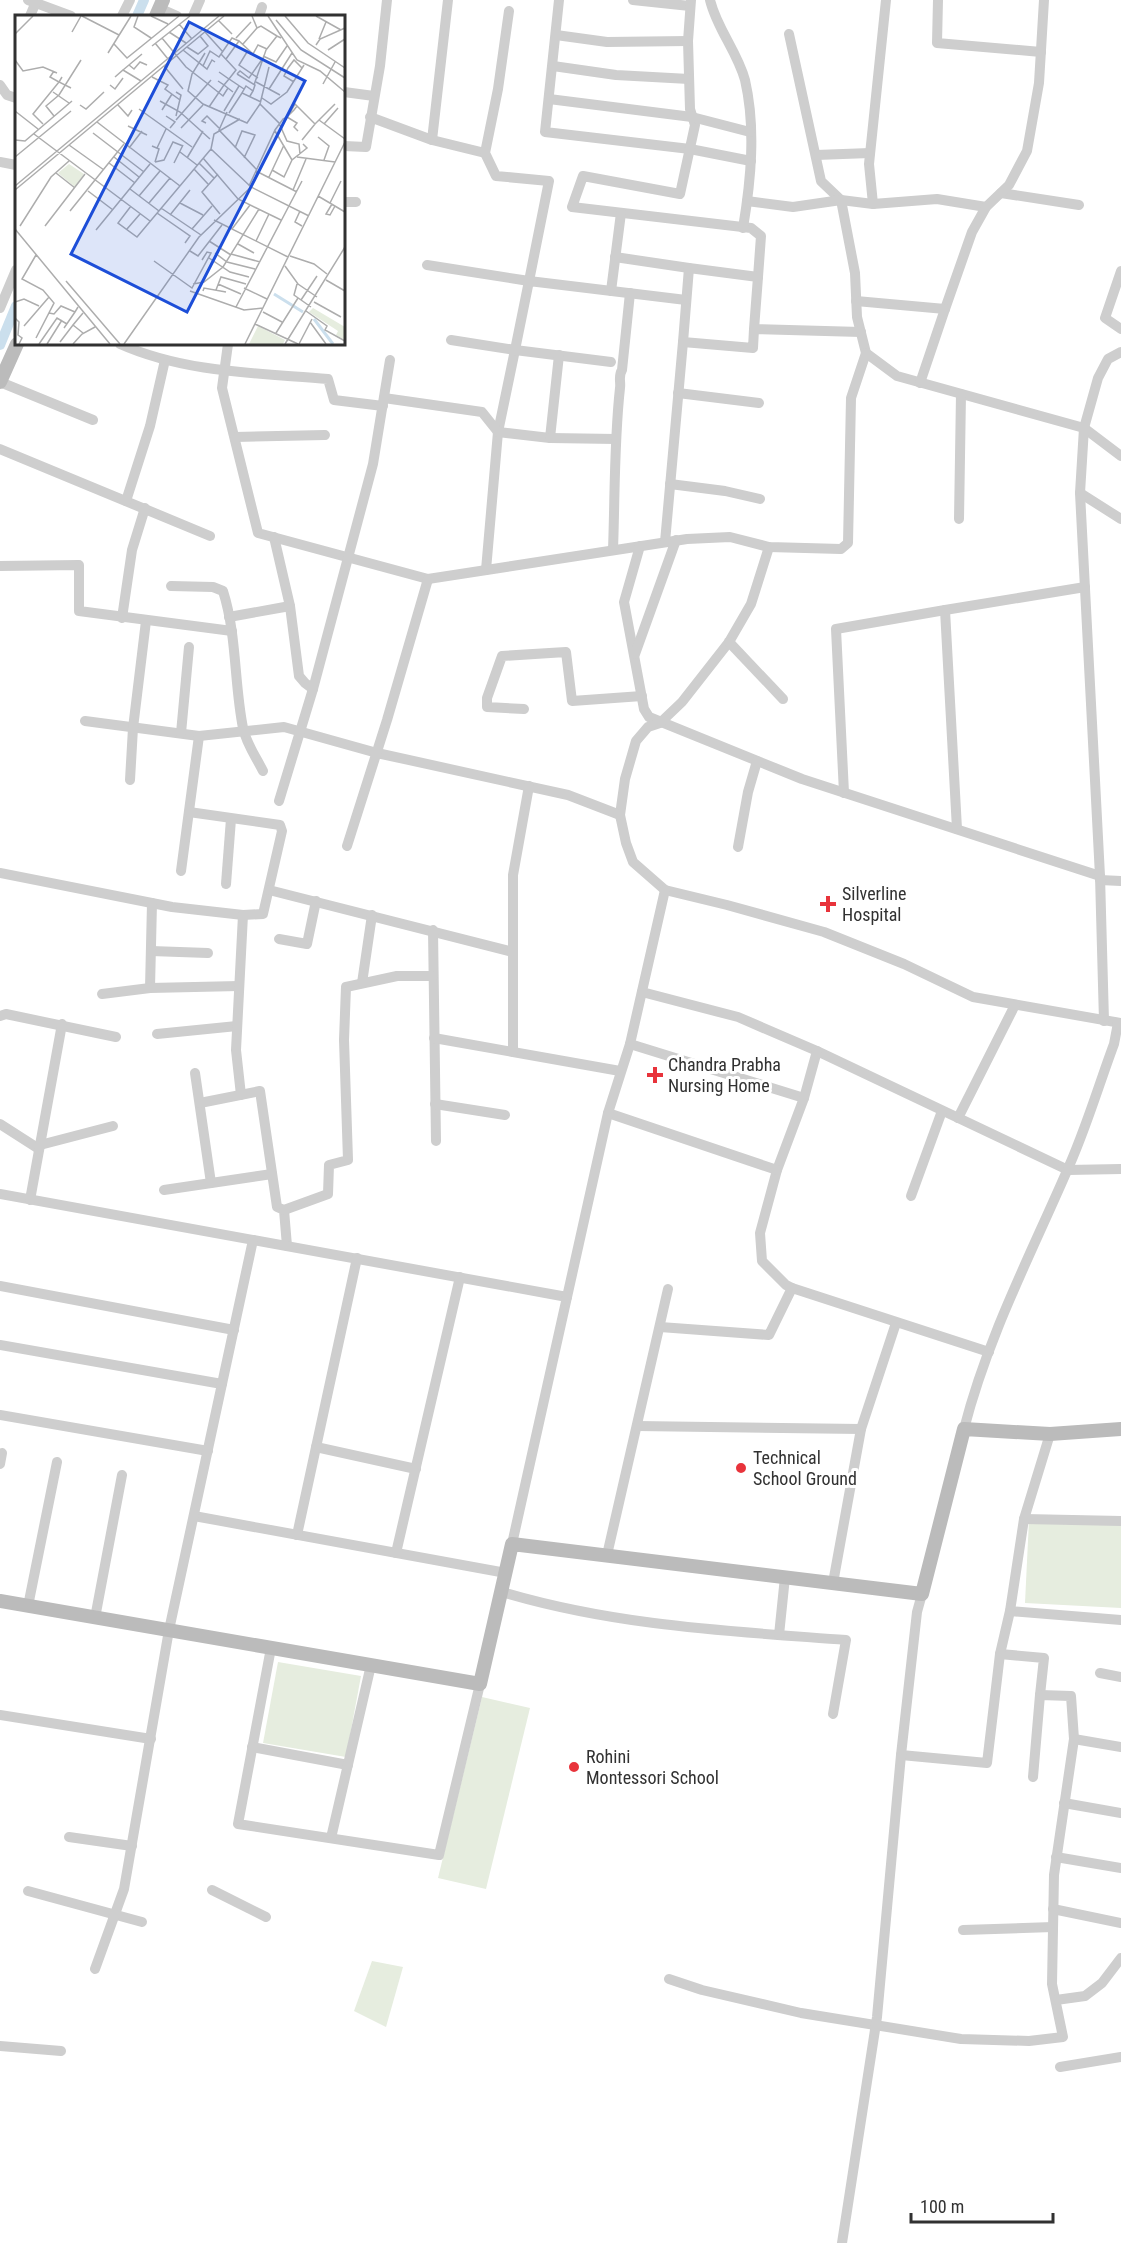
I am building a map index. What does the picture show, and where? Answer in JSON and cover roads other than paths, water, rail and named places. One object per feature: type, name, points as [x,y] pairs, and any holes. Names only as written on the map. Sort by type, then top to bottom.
[{"type":"street","points":[[122,15],[130,0]]},
{"type":"street","points":[[194,15],[200,0]]},
{"type":"street","points":[[345,146],[366,147],[380,66],[387,0]]},
{"type":"street","points":[[432,140],[448,0]]},
{"type":"street","points":[[559,0],[545,132],[690,149],[751,161]]},
{"type":"street","points":[[633,0],[691,3],[688,41],[690,109],[694,125],[680,194],[583,176],[572,207],[751,228],[761,237],[753,348],[683,342]]},
{"type":"street","points":[[710,0],[717,21],[734,50],[744,80],[751,161],[743,228]]},
{"type":"street","points":[[873,204],[869,164],[886,0]]},
{"type":"street","points":[[938,0],[937,44],[1041,52]]},
{"type":"street","points":[[920,383],[972,232],[986,207],[1009,185],[1027,151],[1040,83],[1044,0]]},
{"type":"street","points":[[32,1],[68,15]]},
{"type":"street","points":[[159,8],[175,15]]},
{"type":"street","points":[[486,570],[498,432],[549,181],[496,176],[485,153],[498,89],[509,12]]},
{"type":"street","points":[[228,345],[222,388],[258,533],[428,579],[670,541],[730,537],[769,547],[841,549],[848,543],[851,398],[866,352],[856,301],[855,273],[842,200],[821,181],[789,34]]},
{"type":"street","points":[[556,35],[607,42],[688,41]]},
{"type":"street","points":[[553,66],[616,75],[689,79]]},
{"type":"street","points":[[0,85],[7,95],[15,98]]},
{"type":"street","points":[[345,92],[374,96]]},
{"type":"street","points":[[549,99],[692,117],[750,132]]},
{"type":"street","points":[[370,117],[432,140],[485,153]]},
{"type":"street","points":[[816,155],[870,153]]},
{"type":"street","points":[[0,162],[15,165]]},
{"type":"street","points":[[1002,192],[1079,205]]},
{"type":"street","points":[[747,201],[793,207],[842,200],[873,204],[937,199],[986,207]]},
{"type":"street","points":[[345,202],[356,202]]},
{"type":"street","points":[[611,291],[621,213]]},
{"type":"street","points":[[615,257],[758,277]]},
{"type":"street","points":[[427,265],[528,281],[686,300]]},
{"type":"street","points":[[635,654],[670,541],[670,484],[688,268]]},
{"type":"street","points":[[1121,271],[1106,318],[1121,329]]},
{"type":"street","points":[[0,308],[9,294],[15,273]]},
{"type":"street","points":[[613,550],[620,374],[630,293]]},
{"type":"street","points":[[856,301],[945,309]]},
{"type":"street","points":[[754,328],[861,332]]},
{"type":"street","points":[[451,340],[611,362]]},
{"type":"street","points":[[17,345],[0,382],[93,420]]},
{"type":"street","points":[[122,345],[147,356],[199,368],[328,379],[334,400],[384,402],[482,412],[498,432],[550,438],[616,439]]},
{"type":"street","points":[[866,352],[897,376],[1084,428],[1121,456]]},
{"type":"street","points":[[1104,1021],[1100,878],[1080,493],[1084,428],[1098,378],[1108,359],[1121,352]]},
{"type":"street","points":[[550,438],[559,355]]},
{"type":"street","points":[[126,501],[150,426],[165,360]]},
{"type":"street","points":[[279,801],[313,689],[373,464],[390,360]]},
{"type":"street","points":[[678,393],[759,403]]},
{"type":"street","points":[[959,519],[961,394]]},
{"type":"street","points":[[235,437],[325,435]]},
{"type":"street","points":[[0,449],[146,508],[210,537]]},
{"type":"street","points":[[670,484],[725,491],[760,499]]},
{"type":"street","points":[[1080,493],[1121,519]]},
{"type":"street","points":[[122,618],[132,550],[146,508]]},
{"type":"street","points":[[274,537],[290,606],[299,676],[313,689]]},
{"type":"street","points":[[640,546],[624,602],[646,714],[660,723],[843,793],[1100,878],[1121,881]]},
{"type":"street","points":[[769,547],[751,604],[729,642],[701,680],[660,723],[648,727],[636,741],[625,778],[620,815],[633,862],[665,890],[824,932],[904,964],[973,996],[1120,1023],[1068,1170],[997,1326],[964,1429],[917,1612],[876,2025],[842,2243]]},
{"type":"street","points":[[0,566],[79,565],[79,611],[232,631]]},
{"type":"street","points":[[347,846],[428,579]]},
{"type":"street","points":[[171,586],[213,587],[223,591],[232,631],[244,731],[263,771]]},
{"type":"street","points":[[843,793],[836,629],[1085,587]]},
{"type":"street","points":[[229,617],[290,606]]},
{"type":"street","points":[[945,610],[957,829]]},
{"type":"street","points":[[130,780],[133,728],[146,621]]},
{"type":"street","points":[[729,642],[783,699]]},
{"type":"street","points":[[181,733],[189,647]]},
{"type":"street","points":[[524,709],[487,707],[487,698],[502,656],[566,652],[572,701],[642,696]]},
{"type":"street","points":[[85,721],[199,736],[284,727],[377,753],[568,795],[620,815]]},
{"type":"street","points":[[181,871],[199,736]]},
{"type":"street","points":[[738,847],[748,792],[757,761]]},
{"type":"street","points":[[513,1052],[513,875],[529,786]]},
{"type":"street","points":[[0,873],[152,903],[243,915],[263,914],[282,831],[280,825],[189,812]]},
{"type":"street","points":[[226,884],[231,819]]},
{"type":"street","points":[[269,890],[513,952]]},
{"type":"street","points":[[271,1648],[238,1824],[438,1856],[502,1592],[608,1113],[630,1044],[665,890]]},
{"type":"street","points":[[279,939],[307,944],[316,901]]},
{"type":"street","points":[[150,988],[152,903]]},
{"type":"street","points":[[241,1095],[236,1050],[243,915]]},
{"type":"street","points":[[362,983],[372,915]]},
{"type":"street","points":[[433,930],[436,1141]]},
{"type":"street","points":[[151,951],[208,953]]},
{"type":"street","points":[[200,1103],[260,1091],[277,1206],[284,1210],[328,1194],[328,1165],[348,1160],[344,1040],[346,987],[397,976],[433,975]]},
{"type":"street","points":[[102,994],[150,988],[239,986]]},
{"type":"street","points":[[642,992],[738,1017],[817,1051],[1068,1170],[1121,1169]]},
{"type":"street","points":[[958,1118],[1015,1005]]},
{"type":"street","points":[[0,1016],[6,1014],[62,1024],[116,1037]]},
{"type":"street","points":[[30,1200],[62,1024]]},
{"type":"street","points":[[157,1034],[237,1026]]},
{"type":"street","points":[[434,1038],[620,1071]]},
{"type":"street","points":[[630,1044],[804,1098]]},
{"type":"street","points":[[817,1051],[804,1098],[777,1170],[760,1233],[762,1261],[792,1288],[989,1352]]},
{"type":"street","points":[[195,1072],[211,1183]]},
{"type":"street","points":[[435,1104],[505,1115]]},
{"type":"street","points":[[911,1196],[942,1111]]},
{"type":"street","points":[[608,1113],[777,1170]]},
{"type":"street","points":[[0,1124],[40,1147],[113,1126]]},
{"type":"street","points":[[164,1190],[272,1174]]},
{"type":"street","points":[[0,1194],[567,1297]]},
{"type":"street","points":[[284,1210],[287,1246]]},
{"type":"street","points":[[95,1969],[124,1889],[169,1630],[253,1240]]},
{"type":"street","points":[[297,1535],[357,1258]]},
{"type":"street","points":[[396,1553],[460,1277]]},
{"type":"street","points":[[0,1286],[234,1329]]},
{"type":"street","points":[[660,1327],[769,1335],[792,1288]]},
{"type":"street","points":[[607,1555],[668,1290]]},
{"type":"street","points":[[833,1583],[861,1429],[896,1323]]},
{"type":"street","points":[[0,1345],[222,1384]]},
{"type":"street","points":[[0,1415],[208,1451]]},
{"type":"street","points":[[637,1426],[861,1429]]},
{"type":"street","points":[[964,1429],[1050,1434],[1121,1429]]},
{"type":"street","points":[[901,1755],[987,1763],[1000,1654],[1010,1611],[1023,1519],[1050,1434]]},
{"type":"street","points":[[316,1447],[416,1469]]},
{"type":"street","points":[[28,1606],[57,1462]]},
{"type":"street","points":[[95,1617],[122,1475]]},
{"type":"street","points":[[194,1516],[506,1573]]},
{"type":"street","points":[[1023,1519],[1121,1521]]},
{"type":"street","points":[[512,1544],[922,1594]]},
{"type":"street","points":[[779,1635],[785,1577]]},
{"type":"street","points":[[502,1592],[550,1606],[676,1627],[846,1640],[833,1714]]},
{"type":"street","points":[[0,1601],[480,1684]]},
{"type":"street","points":[[1010,1611],[1121,1620]]},
{"type":"street","points":[[1000,1654],[1044,1658],[1033,1777]]},
{"type":"street","points":[[331,1839],[371,1665]]},
{"type":"street","points":[[1100,1673],[1121,1677]]},
{"type":"street","points":[[669,1979],[702,1990],[801,2013],[961,2039],[1029,2041],[1063,2037],[1052,1984],[1054,1875],[1074,1739],[1071,1696],[1040,1695]]},
{"type":"street","points":[[0,1714],[151,1739]]},
{"type":"street","points":[[1074,1739],[1121,1747]]},
{"type":"street","points":[[252,1747],[348,1765]]},
{"type":"street","points":[[1064,1803],[1121,1813]]},
{"type":"street","points":[[69,1837],[132,1846]]},
{"type":"street","points":[[1056,1857],[1121,1868]]},
{"type":"street","points":[[212,1890],[266,1917]]},
{"type":"street","points":[[28,1891],[142,1922]]},
{"type":"street","points":[[1053,1910],[1121,1923]]},
{"type":"street","points":[[963,1930],[1053,1927]]},
{"type":"street","points":[[1056,2000],[1085,1996],[1102,1983],[1121,1958]]},
{"type":"street","points":[[0,2046],[61,2051]]},
{"type":"street","points":[[1060,2067],[1121,2058]]},
{"type":"waterway","points":[[137,15],[144,0]]},
{"type":"waterway","points":[[0,345],[15,308]]},
{"type":"place","name":"Silverline Hospital","points":[[828,904]]},
{"type":"place","name":"Chandra Prabha Nursing Home","points":[[655,1075]]},
{"type":"place","name":"Technical School Ground","points":[[741,1468]]},
{"type":"place","name":"Rohini Montessori School","points":[[574,1767]]}]
